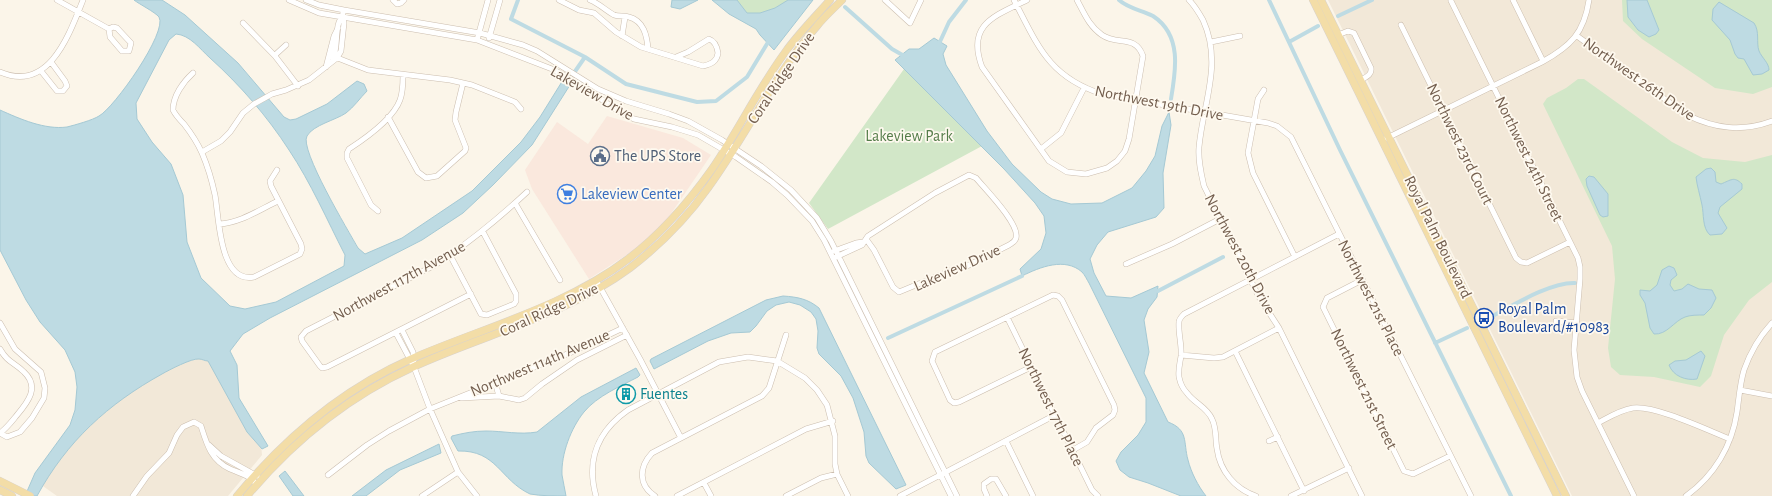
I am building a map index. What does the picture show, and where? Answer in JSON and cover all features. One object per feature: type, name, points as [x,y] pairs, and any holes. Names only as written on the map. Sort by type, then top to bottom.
[{"type":"main road","name":"Coral Ridge Drive","points":[[248,496],[256,479],[285,443],[315,416],[372,378],[412,359],[568,295],[596,280],[627,260],[664,227],[687,202],[726,147],[786,51],[830,0]]},
{"type":"main road","name":"Coral Ridge Drive","points":[[237,496],[294,445],[332,415],[371,388],[414,367],[558,309],[600,288],[655,248],[670,233],[709,187],[793,58],[816,26],[842,0]]},
{"type":"main road","name":"Royal Palm Boulevard","points":[[1313,0],[1385,138],[1566,496]]},
{"type":"main road","name":"Royal Palm Boulevard","points":[[1321,0],[1360,80],[1385,138],[1557,496]]},
{"type":"main road","points":[[12,496],[1,491],[3,482],[27,494]]},
{"type":"street","points":[[56,0],[109,29],[113,27],[117,28],[131,43],[129,51],[122,51],[110,37],[109,29]]},
{"type":"street","points":[[0,72],[19,76],[41,71],[58,53],[83,0]]},
{"type":"street","name":"Lakeview Drive","points":[[289,0],[319,13],[342,18],[477,40],[487,43],[579,80],[626,101],[688,121],[726,147],[775,176],[807,205],[823,227],[834,251],[839,256],[943,474],[951,496]]},
{"type":"street","name":"Lakeview Drive","points":[[306,0],[319,5],[344,10],[480,33],[523,45],[537,51],[567,69],[621,113],[648,122],[688,132],[726,147]]},
{"type":"street","points":[[393,0],[397,4],[404,0]]},
{"type":"street","points":[[477,40],[488,0]]},
{"type":"street","points":[[487,43],[499,0]]},
{"type":"street","points":[[559,0],[578,10],[594,13],[610,28],[641,47],[703,66],[709,65],[715,61],[718,52],[713,40],[709,39],[688,52],[676,57]]},
{"type":"street","points":[[586,11],[591,0],[602,5],[614,15],[629,16],[641,24],[645,31],[648,49]]},
{"type":"street","points":[[885,0],[910,23],[921,0]]},
{"type":"street","points":[[1027,0],[1015,3],[986,23],[982,29],[977,44],[982,67],[1049,161],[1066,172],[1086,174],[1107,168],[1117,161],[1125,151],[1130,139],[1143,64],[1140,49],[1131,42],[1112,40],[1103,36],[1094,29],[1077,0]]},
{"type":"street","points":[[1513,0],[1543,61]]},
{"type":"street","points":[[1385,138],[1494,86],[1562,50],[1577,36],[1585,20],[1589,0]]},
{"type":"street","name":"Northwest 20th Drive","points":[[1192,1],[1200,14],[1211,42],[1213,57],[1212,73],[1199,147],[1200,171],[1204,186],[1259,297],[1279,328],[1362,496]]},
{"type":"street","name":"Northwest 24th Street","points":[[1451,1],[1570,242],[1580,267],[1574,350],[1577,377],[1582,392],[1634,496]]},
{"type":"street","name":"Northwest 19th Drive","points":[[1015,3],[1037,44],[1052,65],[1062,74],[1084,88],[1102,94],[1253,121]]},
{"type":"street","points":[[334,57],[339,26],[344,10]]},
{"type":"street","points":[[622,36],[625,16]]},
{"type":"street","points":[[202,152],[221,141],[230,132],[243,113],[252,106],[272,94],[298,86],[314,77],[327,66],[341,51],[344,23],[342,18]]},
{"type":"street","points":[[242,23],[275,55],[298,86]]},
{"type":"street","name":"Northwest 23rd Court","points":[[1401,25],[1516,258],[1521,262],[1527,263],[1570,242]]},
{"type":"street","points":[[1338,35],[1348,31],[1354,33],[1372,68],[1372,72],[1369,75],[1360,80]]},
{"type":"street","points":[[1211,42],[1240,36]]},
{"type":"street","name":"Northwest 26th Drive","points":[[1577,36],[1687,115],[1700,121],[1727,128],[1743,129],[1760,126],[1772,121]]},
{"type":"street","points":[[275,55],[286,45]]},
{"type":"street","points":[[334,57],[368,70],[463,83],[485,89],[515,102],[521,109]]},
{"type":"street","points":[[41,71],[56,91],[63,91],[66,86],[65,81],[51,62]]},
{"type":"street","points":[[193,73],[186,79],[173,101],[173,110],[186,126],[202,152],[212,182],[222,245],[233,269],[241,277],[247,279],[300,254],[302,249],[301,244],[278,200],[270,181],[277,170]]},
{"type":"street","points":[[378,211],[371,205],[347,158],[347,153],[349,149],[369,135],[388,117],[401,99],[403,75]]},
{"type":"street","points":[[388,117],[418,172],[426,178],[437,176],[461,155],[466,148],[455,120],[463,83]]},
{"type":"street","points":[[1041,149],[1061,133],[1084,88]]},
{"type":"street","points":[[1264,90],[1258,98],[1248,153],[1253,173],[1295,257]]},
{"type":"street","name":"Northwest 21st Place","points":[[1253,121],[1277,126],[1291,137],[1471,496]]},
{"type":"street","name":"Lakeview Drive","points":[[834,259],[862,245],[864,241],[870,234],[935,193],[969,175],[976,178],[1007,215],[1013,224],[1016,237],[1014,242],[1009,245],[967,266],[956,268],[899,292],[893,287],[874,250],[864,241]]},
{"type":"street","name":"Northwest 117th Avenue","points":[[396,332],[325,368],[320,366],[302,341],[301,337],[303,333],[450,255],[483,232],[527,192]]},
{"type":"street","points":[[219,224],[231,223],[278,200]]},
{"type":"street","points":[[515,203],[560,280]]},
{"type":"street","points":[[1126,264],[1172,244],[1220,218]]},
{"type":"street","points":[[450,255],[481,314],[487,315],[514,304],[516,298],[483,232]]},
{"type":"street","points":[[1256,496],[1238,487],[1229,478],[1223,468],[1216,448],[1216,431],[1211,417],[1207,411],[1187,394],[1179,378],[1181,355],[1179,321],[1184,314],[1339,234]]},
{"type":"street","name":"Lakeview Drive","points":[[834,251],[864,241]]},
{"type":"street","name":"Lakeview Drive","points":[[834,251],[834,259],[943,474],[957,496]]},
{"type":"street","points":[[596,280],[627,335],[681,438]]},
{"type":"street","name":"Northwest 21st Street","points":[[1362,280],[1327,298],[1323,307],[1374,411],[1404,471],[1408,474],[1413,474],[1450,456]]},
{"type":"street","points":[[471,294],[396,332],[412,359],[430,409],[458,472],[477,496]]},
{"type":"street","points":[[1031,367],[959,402],[954,403],[950,400],[932,361],[935,352],[1053,295],[1058,296],[1062,300],[1114,405],[1115,410],[1113,415],[1096,428],[1087,442],[1073,450]]},
{"type":"street","name":"Northwest 17th Place","points":[[1007,317],[1092,490],[1098,496]]},
{"type":"street","points":[[1556,321],[1577,323]]},
{"type":"street","points":[[0,323],[15,349],[41,372],[45,388],[44,398],[39,408],[20,432],[7,437],[0,433],[27,403],[32,395],[33,388],[25,372],[10,363],[0,349]]},
{"type":"street","points":[[1686,496],[1706,479],[1725,451],[1730,439],[1737,412],[1744,370],[1752,351],[1763,333],[1772,323]]},
{"type":"street","name":"Northwest 114th Avenue","points":[[328,475],[373,442],[430,409],[572,352],[623,328]]},
{"type":"street","points":[[1181,355],[1214,358],[1222,356],[1235,351],[1279,328]]},
{"type":"street","points":[[402,330],[413,352],[412,359]]},
{"type":"street","points":[[655,496],[648,492],[641,476],[646,459],[652,453],[762,396],[769,388],[786,334]]},
{"type":"street","name":"Northwest 114th Avenue","points":[[456,398],[499,396],[519,400],[525,398],[547,380],[577,360],[627,335]]},
{"type":"street","points":[[1235,351],[1304,491]]},
{"type":"street","points":[[572,352],[577,360]]},
{"type":"street","points":[[596,496],[592,483],[594,459],[602,437],[616,418],[719,362],[748,357],[778,361],[805,378],[817,390],[827,404],[832,421],[835,436],[836,474],[848,496]]},
{"type":"street","points":[[495,382],[499,396]]},
{"type":"street","points":[[1740,390],[1772,396]]},
{"type":"street","points":[[1598,423],[1631,408],[1652,409],[1730,439]]},
{"type":"street","points":[[900,496],[1055,416]]},
{"type":"street","points":[[678,496],[806,429],[832,421]]},
{"type":"street","points":[[132,496],[146,476],[169,453],[172,442],[183,427],[194,422],[201,426],[211,453],[222,464],[256,479]]},
{"type":"street","points":[[1269,441],[1278,437]]},
{"type":"street","points":[[206,441],[216,453],[256,479]]},
{"type":"street","points":[[1006,441],[1033,496]]},
{"type":"street","points":[[222,464],[225,458]]},
{"type":"street","points":[[1291,496],[1349,468]]},
{"type":"street","points":[[422,496],[458,472]]},
{"type":"street","points":[[786,496],[821,478],[836,474]]},
{"type":"street","points":[[987,496],[984,489],[984,484],[991,479],[996,479],[1006,496]]},
{"type":"street","points":[[704,483],[711,496]]},
{"type":"shaded area","points":[[1328,0],[1772,0],[1772,496],[1572,496]]},
{"type":"shaded area","points":[[607,116],[683,138],[711,155],[666,221],[642,245],[589,279],[532,189],[525,170],[557,122],[588,144]]},
{"type":"shaded area","points":[[208,354],[261,444],[262,455],[228,496],[57,496],[40,484],[62,447],[142,379]]},
{"type":"green space","points":[[718,0],[800,0],[757,20]]},
{"type":"green space","points":[[1622,0],[1772,0],[1772,87],[1753,94],[1715,88],[1642,39],[1623,21]]},
{"type":"green space","name":"Lakeview Park","points":[[904,69],[982,146],[828,229],[809,203]]},
{"type":"green space","points":[[1578,79],[1584,79],[1672,142],[1703,158],[1745,162],[1772,155],[1772,282],[1749,300],[1724,335],[1711,376],[1700,387],[1654,377],[1620,375],[1611,367],[1608,348],[1615,279],[1612,246],[1543,104],[1547,98],[1566,88]]},
{"type":"water","points":[[134,0],[162,0],[185,15],[238,63],[284,117],[290,120],[296,119],[327,104],[357,81],[364,84],[367,91],[352,108],[342,116],[325,123],[310,132],[307,136],[307,144],[310,157],[326,191],[358,248],[365,254],[402,238],[472,191],[521,142],[540,117],[563,80],[570,85],[532,145],[463,213],[422,240],[270,318],[243,334],[230,351],[237,365],[239,398],[268,446],[262,449],[247,432],[208,361],[200,359],[191,360],[162,374],[142,386],[107,411],[75,441],[49,476],[37,496],[25,496],[35,473],[70,425],[75,410],[77,387],[75,372],[65,350],[40,322],[26,300],[0,250],[0,110],[33,123],[59,128],[75,125],[99,116],[116,99],[138,69],[156,38],[160,25],[159,17]],"holes":[[[176,34],[181,35],[194,43],[232,79],[272,125],[304,175],[345,255],[344,266],[276,302],[245,309],[230,306],[201,278],[187,242],[183,195],[171,164],[152,142],[137,119],[136,103],[169,40]]]},
{"type":"water","points":[[672,0],[698,0],[680,9],[671,7]]},
{"type":"water","points":[[712,0],[737,0],[747,13],[760,13],[775,8],[788,0],[813,0],[774,50],[756,29],[729,14]]},
{"type":"water","points":[[1627,0],[1647,0],[1659,30],[1656,34],[1649,37],[1638,30],[1628,17]]},
{"type":"water","points":[[1719,2],[1754,23],[1757,30],[1759,51],[1768,65],[1769,70],[1762,74],[1753,75],[1744,59],[1738,58],[1735,54],[1730,40],[1712,20],[1713,9]]},
{"type":"water","points":[[934,38],[947,46],[943,54],[946,65],[987,131],[1012,164],[1041,192],[1052,199],[1071,204],[1102,203],[1132,188],[1146,171],[1155,156],[1162,126],[1169,112],[1171,125],[1163,173],[1164,208],[1156,217],[1108,232],[1097,245],[1090,259],[1094,273],[1106,296],[1131,298],[1158,286],[1157,297],[1148,309],[1144,320],[1149,352],[1144,373],[1168,422],[1175,425],[1182,433],[1191,469],[1206,496],[1181,496],[1129,477],[1120,470],[1116,461],[1121,452],[1138,435],[1146,422],[1146,398],[1089,283],[1082,272],[1075,267],[1060,264],[1037,269],[1022,276],[1020,269],[1041,249],[1046,233],[1044,216],[1035,203],[1004,169],[895,60],[909,49],[919,49]]},
{"type":"water","points":[[1711,168],[1715,172],[1716,182],[1721,184],[1734,179],[1742,184],[1742,189],[1720,207],[1718,213],[1727,228],[1722,234],[1710,235],[1704,225],[1702,205],[1696,177],[1706,169]]},
{"type":"water","points":[[1589,176],[1594,177],[1608,194],[1608,216],[1603,217],[1600,215],[1587,186],[1586,179]]},
{"type":"water","points":[[1669,266],[1674,268],[1677,275],[1671,280],[1670,285],[1674,291],[1682,289],[1688,284],[1699,289],[1712,290],[1716,298],[1711,308],[1704,315],[1692,315],[1685,317],[1667,330],[1659,334],[1654,334],[1650,328],[1645,303],[1640,295],[1640,290],[1650,291],[1657,285],[1662,270]]},
{"type":"water","points":[[783,296],[811,302],[819,308],[906,485],[896,489],[869,463],[866,456],[864,432],[853,398],[841,376],[819,354],[817,348],[818,331],[816,319],[811,312],[800,305],[789,302],[776,305],[767,311],[750,332],[731,333],[708,341],[654,369],[650,361],[651,359],[766,300]]},
{"type":"water","points":[[1701,351],[1705,356],[1697,379],[1680,377],[1671,369],[1669,365],[1675,361],[1686,360]]},
{"type":"water","points":[[636,368],[640,375],[638,377],[596,401],[589,406],[579,418],[571,433],[563,459],[562,475],[566,496],[543,496],[530,494],[520,488],[490,460],[471,452],[458,451],[451,438],[452,436],[477,431],[524,433],[537,432],[581,397]]},
{"type":"water","points":[[439,444],[441,453],[400,470],[366,496],[352,496],[386,470]]},
{"type":"water","points":[[285,471],[304,496],[293,496],[279,476]]},
{"type":"waterway","points":[[518,0],[511,19],[585,57],[626,84],[697,102],[716,101],[747,77],[770,39]]},
{"type":"waterway","points":[[938,46],[949,22],[966,0]]},
{"type":"waterway","points":[[1119,0],[1153,16],[1169,33],[1175,54],[1171,99]]},
{"type":"waterway","points":[[1269,0],[1340,150],[1511,496]]},
{"type":"waterway","points":[[1338,16],[1372,0]]},
{"type":"waterway","points":[[845,7],[892,49],[906,57]]},
{"type":"waterway","points":[[1289,42],[1318,26]]},
{"type":"waterway","points":[[567,83],[585,57]]},
{"type":"waterway","points":[[1158,291],[1223,257]]},
{"type":"waterway","points":[[888,338],[1022,276]]},
{"type":"waterway","points":[[1489,318],[1543,290],[1554,286],[1575,283]]},
{"type":"waterway","points":[[1435,343],[1467,328]]},
{"type":"place","name":"The UPS Store","points":[[600,156]]},
{"type":"place","name":"Lakeview Center","points":[[567,194]]},
{"type":"place","name":"Royal Palm Boulevard/#10983","points":[[1484,318]]},
{"type":"place","name":"Fuentes","points":[[626,394]]}]
